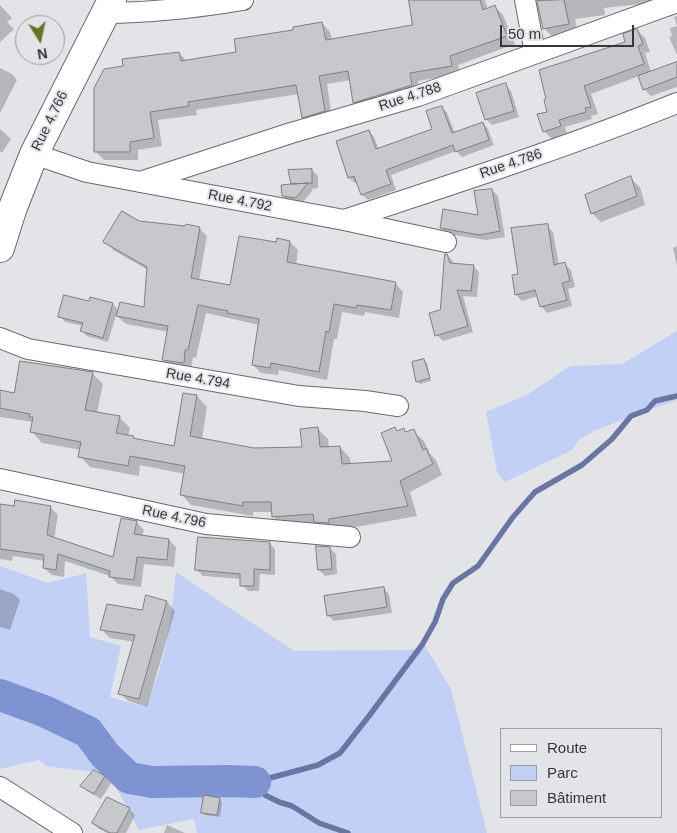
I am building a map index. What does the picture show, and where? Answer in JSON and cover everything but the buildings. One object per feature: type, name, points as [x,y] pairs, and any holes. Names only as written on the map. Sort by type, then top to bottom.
[{"type":"street","points":[[109,7],[149,13],[243,0]]},
{"type":"street","points":[[525,0],[535,53]]},
{"type":"street","name":"Rue 4.788","points":[[140,182],[291,133],[418,96],[677,2]]},
{"type":"street","name":"Rue 4.766","points":[[0,248],[6,210],[109,7]]},
{"type":"street","name":"Rue 4.786","points":[[344,220],[550,150],[629,122],[677,102]]},
{"type":"street","name":"Rue 4.792","points":[[34,154],[87,172],[344,220],[446,242]]},
{"type":"street","name":"Rue 4.794","points":[[0,338],[28,349],[290,395],[365,401],[398,406]]},
{"type":"street","name":"Rue 4.796","points":[[0,479],[206,524],[350,537]]},
{"type":"street","points":[[0,787],[72,833]]},
{"type":"green space","points":[[677,331],[677,399],[594,431],[579,440],[572,450],[505,482],[497,472],[486,412],[527,395],[570,366],[622,364]]},
{"type":"green space","points":[[0,566],[48,583],[86,573],[90,637],[121,646],[110,697],[145,707],[158,674],[167,641],[176,572],[294,651],[408,650],[425,646],[451,689],[487,833],[197,833],[194,819],[139,830],[109,774],[46,766],[39,760],[0,769]]},
{"type":"waterway","points":[[348,833],[319,823],[292,806],[265,795],[255,782],[318,765],[340,753],[422,645],[435,622],[443,599],[453,583],[478,566],[513,517],[535,492],[582,465],[612,439],[631,416],[647,410],[655,401],[677,396]]},
{"type":"waterway","points":[[0,695],[44,711],[88,732],[105,755],[129,778],[152,782],[255,782]]}]
